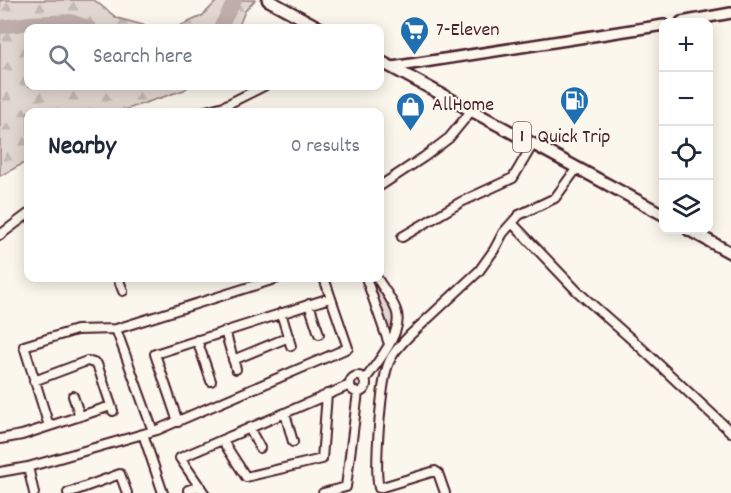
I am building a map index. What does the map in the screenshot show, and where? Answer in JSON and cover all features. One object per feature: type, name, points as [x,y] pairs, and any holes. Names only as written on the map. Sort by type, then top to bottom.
[{"type":"highway","points":[[268,0],[313,24]]},
{"type":"highway","name":"1","points":[[384,63],[659,213]]},
{"type":"highway","points":[[696,234],[731,253]]},
{"type":"main road","points":[[704,18],[731,13]]},
{"type":"main road","points":[[392,67],[659,26]]},
{"type":"street","points":[[227,108],[257,90]]},
{"type":"street","points":[[384,183],[449,138],[472,110]]},
{"type":"street","points":[[402,237],[461,202],[513,178],[533,144]]},
{"type":"street","points":[[445,493],[438,473],[435,471],[381,490],[377,472],[378,447],[389,362],[399,346],[479,271],[503,233],[519,215],[555,198],[577,168]]},
{"type":"street","points":[[0,236],[24,217]]},
{"type":"street","points":[[512,223],[578,292],[731,432]]},
{"type":"street","points":[[120,282],[123,291]]},
{"type":"street","points":[[49,426],[24,346],[76,330],[116,329],[265,282]]},
{"type":"street","points":[[0,472],[28,467],[153,431],[348,348],[325,282]]},
{"type":"street","points":[[367,282],[389,344]]},
{"type":"street","points":[[364,381],[357,376],[350,381],[354,392],[365,388],[364,381],[389,344],[398,323],[397,312],[379,282]]},
{"type":"street","points":[[178,422],[155,354],[330,298]]},
{"type":"street","points":[[309,304],[319,334]]},
{"type":"street","points":[[281,313],[291,346]]},
{"type":"street","points":[[116,329],[153,431]]},
{"type":"street","points":[[225,331],[236,369]]},
{"type":"street","points":[[233,360],[289,337]]},
{"type":"street","points":[[197,340],[211,381]]},
{"type":"street","points":[[0,439],[22,435],[80,416],[112,409],[97,364],[87,361],[34,381]]},
{"type":"street","points":[[202,490],[180,458],[350,385]]},
{"type":"street","points":[[323,493],[346,487],[358,392]]},
{"type":"street","points":[[222,440],[246,477],[322,459],[327,394]]},
{"type":"street","points":[[73,396],[80,416]]},
{"type":"street","points":[[285,412],[293,442]]},
{"type":"street","points":[[249,428],[261,448]]},
{"type":"street","points":[[143,434],[163,493]]},
{"type":"street","points":[[28,467],[34,493]]},
{"type":"street","points":[[68,493],[120,474],[128,493]]},
{"type":"street","points":[[188,490],[202,490]]},
{"type":"green space","points":[[0,0],[94,0],[117,18],[139,24],[24,24],[24,90],[184,90],[130,108],[24,108],[24,163],[0,176]]},
{"type":"green space","points":[[218,0],[255,0],[245,11],[240,24],[184,24],[202,16]]},
{"type":"green space","points":[[379,283],[390,301],[394,314],[395,320],[390,334],[387,334],[372,285]]},
{"type":"waterway","points":[[222,24],[235,0]]},
{"type":"waterway","points":[[0,27],[71,21],[79,24]]},
{"type":"place","name":"7-Eleven","points":[[415,56]]},
{"type":"place","name":"Quick Trip","points":[[574,126]]},
{"type":"place","name":"AllHome","points":[[411,132]]}]
